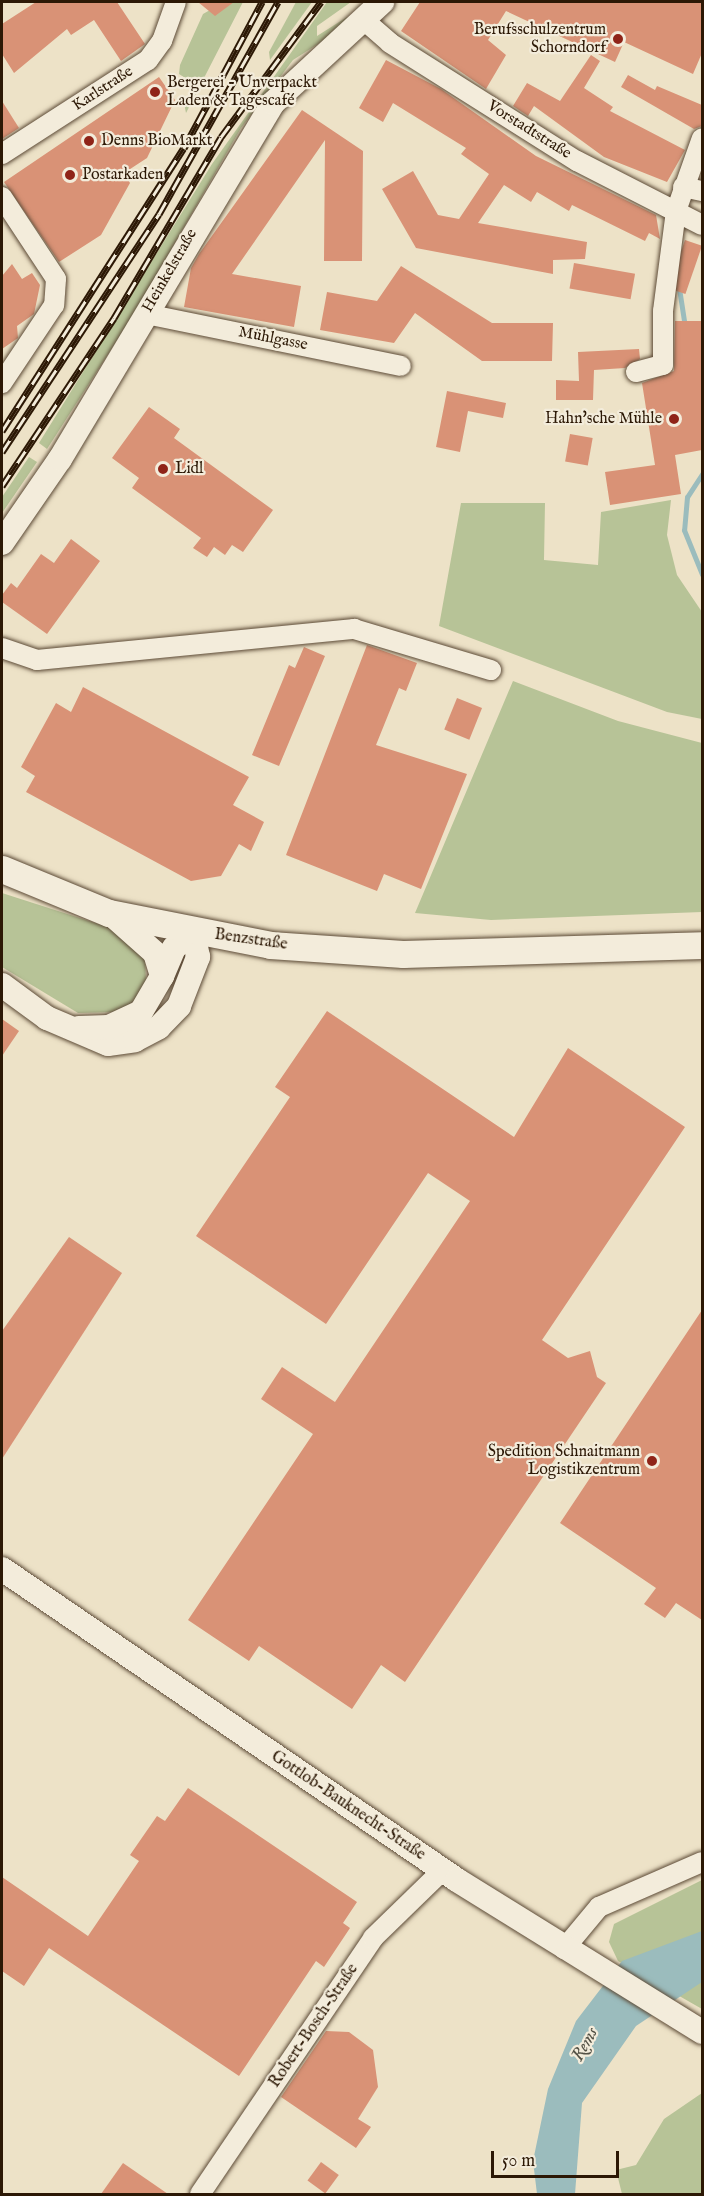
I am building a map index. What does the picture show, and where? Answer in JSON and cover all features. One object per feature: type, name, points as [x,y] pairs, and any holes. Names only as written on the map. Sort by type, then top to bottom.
[{"type":"main road","name":"Benzstraße","points":[[2,869],[109,913],[193,932],[292,946],[403,954],[455,950],[702,945]]},
{"type":"main road","name":"Benzstraße","points":[[55,890],[267,932],[455,950]]},
{"type":"street","name":"Karlstraße","points":[[2,154],[148,60],[162,41],[176,2]]},
{"type":"street","name":"Heinkelstraße","points":[[2,543],[60,459],[273,103],[365,21],[382,2]]},
{"type":"street","name":"Vorstadtstraße","points":[[365,21],[390,43],[577,161],[702,225]]},
{"type":"street","points":[[636,372],[663,365],[663,311],[676,211],[693,189],[702,138]]},
{"type":"street","points":[[2,197],[56,279],[54,305],[2,383]]},
{"type":"street","name":"Mühlgasse","points":[[146,314],[400,366]]},
{"type":"street","points":[[2,648],[46,659],[354,628],[491,670]]},
{"type":"street","points":[[109,913],[155,953],[162,976]]},
{"type":"street","points":[[2,985],[71,1029],[108,1044],[135,1040],[159,1027],[191,981],[198,957],[193,932],[174,948],[162,976],[141,1012],[109,1027],[71,1029]]},
{"type":"street","name":"Gottlob-Bauknecht-Straße","points":[[2,1569],[443,1870],[675,2019],[702,2032]]},
{"type":"street","points":[[573,1955],[599,1908],[702,1862]]},
{"type":"street","name":"Robert-Bosch-Straße","points":[[200,2194],[373,1938],[443,1870]]},
{"type":"green space","points":[[224,2],[243,2],[186,113],[184,103],[195,84],[179,74],[180,65],[203,14]]},
{"type":"green space","points":[[296,2],[312,2],[270,60],[269,52]]},
{"type":"green space","points":[[327,2],[351,2],[317,26],[317,36],[347,17],[346,26],[293,60],[241,128],[134,314],[47,449],[39,443],[212,164]]},
{"type":"green space","points":[[29,457],[37,462],[2,513],[2,497]]},
{"type":"green space","points":[[671,500],[667,535],[677,575],[702,612],[702,719],[667,712],[439,626],[461,503],[545,503],[544,560],[598,565],[601,512]]},
{"type":"green space","points":[[513,681],[618,721],[702,743],[702,912],[491,920],[415,913]]},
{"type":"green space","points":[[2,893],[111,928],[145,955],[146,984],[135,1001],[117,1012],[78,1013],[2,967]]},
{"type":"green space","points":[[702,1880],[702,2009],[618,1961],[609,1942],[614,1924]]},
{"type":"green space","points":[[702,2093],[702,2194],[622,2194],[616,2170],[636,2165],[664,2119]]},
{"type":"water","name":"Rems","points":[[702,1931],[702,1982],[636,2026],[582,2103],[575,2194],[537,2194],[533,2161],[548,2089],[576,2021],[622,1961]]},
{"type":"building","points":[[36,2],[117,2],[145,44],[121,61],[94,20],[71,35],[67,29],[14,73],[2,54],[2,24]]},
{"type":"building","points":[[198,2],[234,2],[215,16]]},
{"type":"building","name":"Berufsschulzentrum Schorndorf","points":[[420,2],[702,2],[702,53],[693,74],[624,42],[615,62],[506,11],[488,40],[506,55],[486,89],[401,31]]},
{"type":"building","points":[[591,55],[600,61],[584,88],[613,107],[610,111],[685,150],[667,182],[604,157],[534,106],[528,116],[513,106],[527,83],[560,101]]},
{"type":"building","points":[[386,60],[441,89],[536,156],[656,215],[660,239],[649,233],[645,241],[572,205],[569,211],[537,192],[531,202],[504,185],[478,223],[587,242],[585,259],[553,260],[553,274],[416,248],[382,189],[413,171],[438,215],[459,219],[489,174],[461,154],[466,148],[393,103],[383,122],[359,108]]},
{"type":"building","points":[[628,75],[655,90],[657,86],[702,105],[702,126],[694,129],[621,87]]},
{"type":"building","name":"Postarkaden","points":[[159,77],[175,100],[147,158],[124,173],[130,183],[101,235],[59,262],[4,182]]},
{"type":"building","points":[[2,101],[19,128],[2,139]]},
{"type":"building","points":[[302,110],[363,151],[362,261],[324,261],[325,140],[232,274],[301,286],[294,327],[184,307],[191,268],[199,254]]},
{"type":"building","points":[[685,240],[702,246],[685,294],[668,288]]},
{"type":"building","points":[[574,263],[635,274],[631,299],[569,289]]},
{"type":"building","points":[[12,264],[22,279],[32,273],[40,285],[34,314],[17,326],[18,338],[2,349],[2,276]]},
{"type":"building","points":[[401,266],[492,323],[553,323],[552,361],[482,361],[415,313],[394,343],[320,330],[327,292],[377,301]]},
{"type":"building","points":[[675,321],[702,321],[702,450],[675,455],[681,494],[610,505],[605,472],[655,465],[642,383],[674,371]]},
{"type":"building","points":[[639,349],[640,359],[625,368],[594,370],[593,400],[556,400],[556,380],[579,381],[578,352]]},
{"type":"building","points":[[447,391],[506,403],[503,418],[468,411],[460,452],[436,447]]},
{"type":"building","points":[[149,407],[180,429],[174,438],[273,510],[243,552],[232,545],[225,555],[214,547],[207,557],[193,548],[201,538],[132,488],[139,478],[112,458]]},
{"type":"building","points":[[570,434],[593,438],[588,466],[565,462]]},
{"type":"building","points":[[71,539],[100,561],[47,634],[2,602],[2,595],[11,583],[17,588],[41,554],[54,563]]},
{"type":"building","points":[[367,645],[417,663],[406,691],[399,688],[376,745],[467,774],[421,889],[384,874],[377,891],[286,855]]},
{"type":"building","points":[[304,647],[325,656],[279,766],[252,755],[289,665],[295,668]]},
{"type":"building","points":[[83,687],[249,777],[233,805],[264,822],[251,851],[239,844],[221,876],[191,881],[26,792],[35,776],[21,767],[56,703],[71,712]]},
{"type":"building","points":[[457,698],[482,708],[469,740],[444,730]]},
{"type":"building","points":[[327,1011],[514,1137],[568,1048],[685,1127],[542,1340],[568,1358],[590,1351],[597,1377],[606,1383],[405,1682],[381,1665],[352,1709],[259,1646],[249,1661],[188,1620],[313,1434],[261,1399],[282,1367],[335,1402],[470,1201],[428,1173],[326,1324],[196,1236],[290,1097],[275,1087]]},
{"type":"building","points":[[2,1019],[19,1031],[2,1056]]},
{"type":"building","points":[[69,1237],[122,1273],[2,1459],[2,1331]]},
{"type":"building","name":"Spedition Schnaitmann Logistikzentrum","points":[[702,1310],[702,1620],[676,1603],[665,1618],[644,1604],[656,1588],[560,1523]]},
{"type":"building","points":[[188,1788],[357,1902],[343,1923],[350,1928],[324,1967],[316,1961],[239,2076],[49,1948],[24,1986],[2,1971],[2,1877],[88,1936],[139,1861],[130,1855],[157,1816],[165,1821]]},
{"type":"building","points":[[326,2031],[349,2032],[373,2050],[378,2087],[358,2119],[371,2127],[356,2148],[281,2097]]},
{"type":"building","points":[[321,2162],[339,2175],[325,2194],[307,2181]]},
{"type":"building","points":[[123,2163],[168,2194],[101,2194]]},
{"type":"waterway","points":[[677,275],[684,321]]},
{"type":"waterway","points":[[702,474],[687,497],[684,530],[702,574]]},
{"type":"railway","points":[[2,431],[184,148],[262,2]]},
{"type":"railway","points":[[2,452],[159,214],[278,2]]},
{"type":"railway","points":[[2,486],[114,318],[221,137],[321,2]]},
{"type":"place","name":"Berufsschulzentrum Schorndorf","points":[[618,39]]},
{"type":"place","name":"Bergerei - Unverpackt Laden & Tagescafé","points":[[155,92]]},
{"type":"place","name":"Denns BioMarkt","points":[[89,141]]},
{"type":"place","name":"Postarkaden","points":[[70,175]]},
{"type":"place","name":"Hahn'sche Mühle","points":[[674,419]]},
{"type":"place","name":"Lidl","points":[[163,469]]},
{"type":"place","name":"Spedition Schnaitmann Logistikzentrum","points":[[652,1461]]}]
